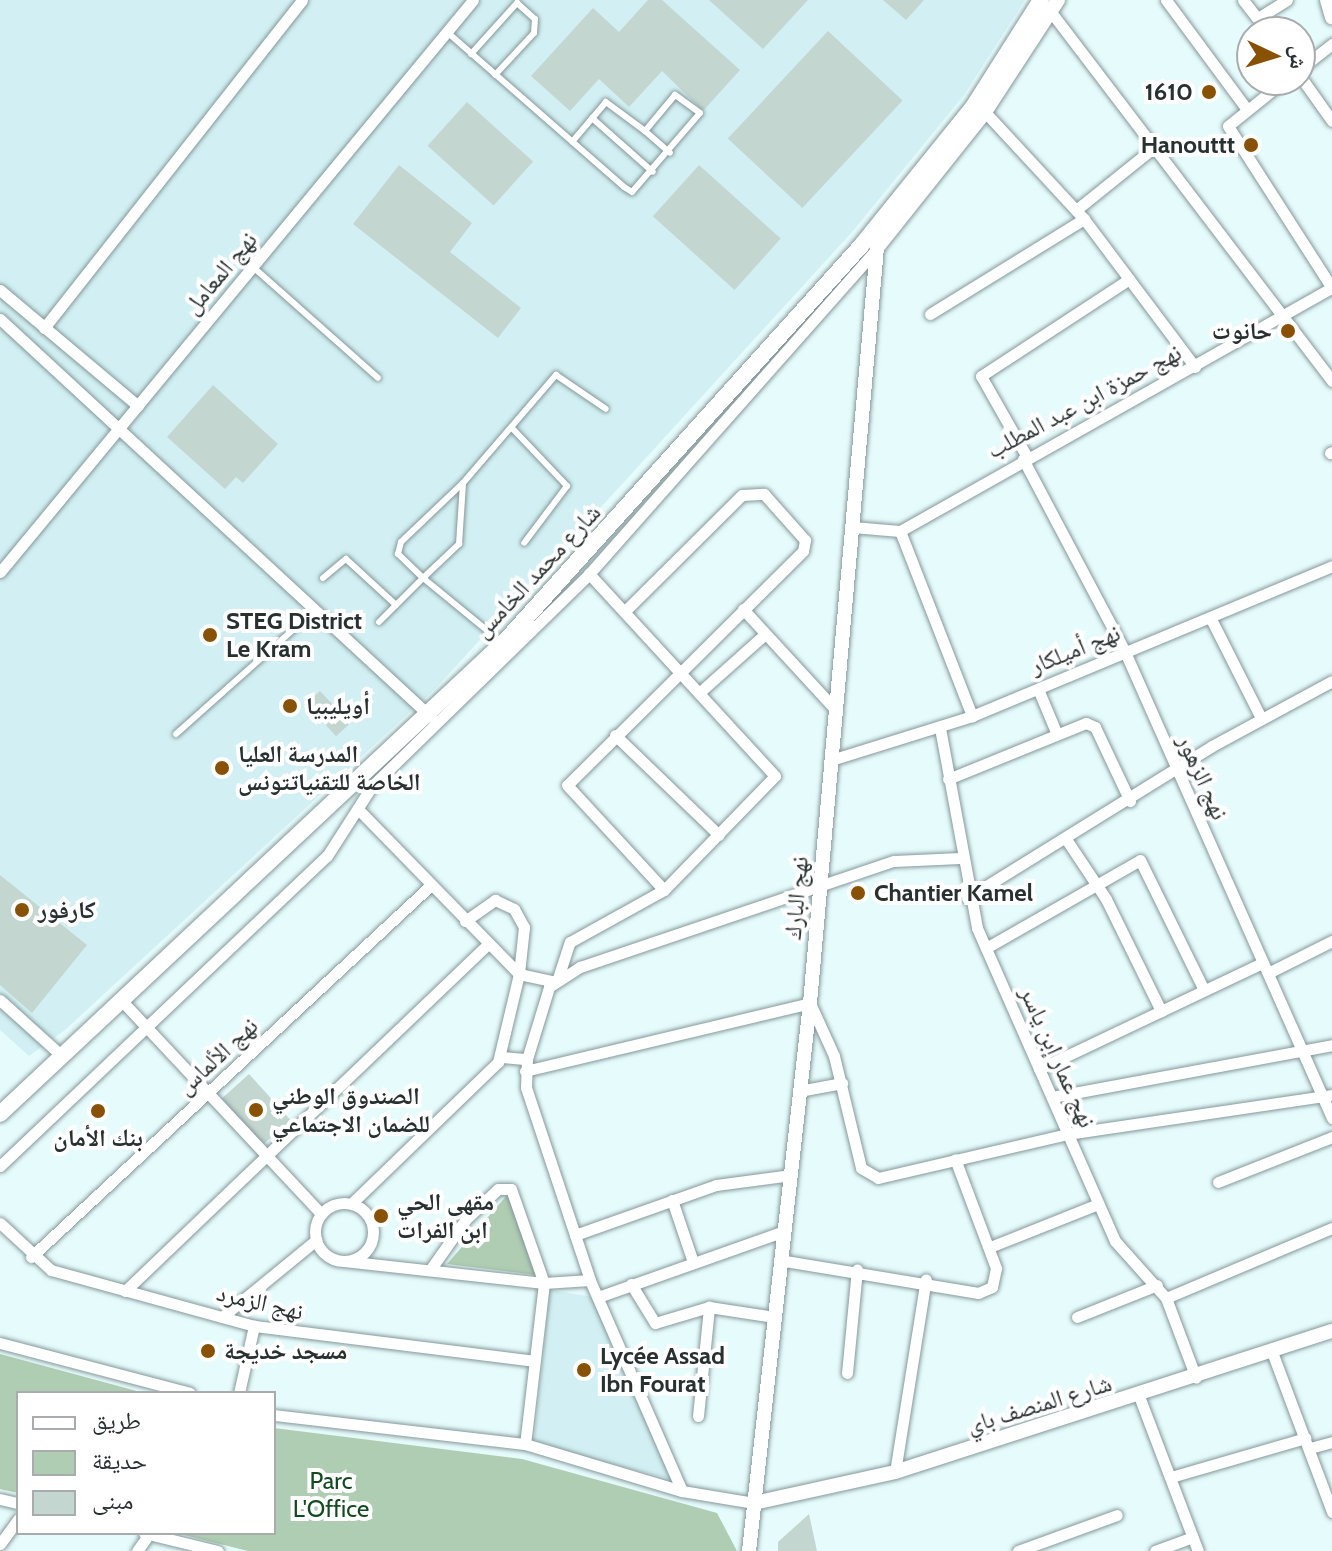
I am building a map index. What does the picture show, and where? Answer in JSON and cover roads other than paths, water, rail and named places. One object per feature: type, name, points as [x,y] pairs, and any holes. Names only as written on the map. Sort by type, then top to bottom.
[{"type":"main road","name":"شارع محمد الخامس","points":[[0,1114],[431,717],[503,643],[878,225],[973,107],[1050,4]]},
{"type":"street","points":[[44,328],[302,0]]},
{"type":"street","name":"نهج المعامل","points":[[0,572],[473,0]]},
{"type":"street","points":[[1166,0],[1246,108]]},
{"type":"street","points":[[1243,0],[1256,16]]},
{"type":"street","points":[[1261,16],[1287,0]]},
{"type":"street","points":[[0,1166],[327,856],[358,809],[589,574],[877,248],[985,112],[1050,4],[1153,148],[1289,317],[1332,381]]},
{"type":"street","points":[[1316,56],[1332,44]]},
{"type":"street","points":[[1263,96],[1246,108],[1229,129],[1332,288]]},
{"type":"street","points":[[1314,96],[1332,121]]},
{"type":"street","points":[[985,112],[1080,215],[1195,367]]},
{"type":"street","points":[[930,314],[1080,215],[1153,148]]},
{"type":"street","name":"نهج البارك","points":[[749,1551],[810,1003],[877,248]]},
{"type":"street","name":"نهج الزهور","points":[[1129,279],[981,376],[1125,652],[1175,772],[1327,1096],[1332,1118]]},
{"type":"street","name":"نهج حمزة ابن عبد المطلب","points":[[900,531],[1025,458],[1289,317],[1332,288]]},
{"type":"street","points":[[0,290],[138,406]]},
{"type":"street","points":[[0,319],[122,427],[431,717]]},
{"type":"street","points":[[625,611],[742,495],[764,494],[804,537],[803,551],[679,670],[567,788],[664,890]]},
{"type":"street","points":[[852,527],[900,531],[972,716]]},
{"type":"street","name":"نهج أميلكار","points":[[831,760],[972,716],[1332,566]]},
{"type":"street","points":[[589,574],[775,776],[664,890],[570,942],[526,1065],[590,1280],[682,1491]]},
{"type":"street","points":[[743,609],[835,709]]},
{"type":"street","points":[[1211,619],[1261,718]]},
{"type":"street","points":[[700,692],[765,634]]},
{"type":"street","points":[[967,898],[1261,718],[1332,681]]},
{"type":"street","points":[[1038,689],[1056,732]]},
{"type":"street","points":[[948,779],[1056,732],[1095,727],[1130,801]]},
{"type":"street","name":"نهج عمار إبن ياسر","points":[[940,728],[967,898],[986,948],[1098,1204],[1125,1256],[1157,1285],[1166,1298],[1196,1378]]},
{"type":"street","points":[[615,735],[719,835]]},
{"type":"street","points":[[358,809],[519,974],[555,980],[912,856],[960,858]]},
{"type":"street","points":[[1066,839],[1095,882],[1161,1011]]},
{"type":"street","points":[[986,948],[1131,861],[1143,862],[1204,990]]},
{"type":"street","name":"نهج الألماس","points":[[31,1257],[430,886]]},
{"type":"street","points":[[321,1214],[352,1203],[502,1057],[519,974],[524,927],[514,909],[495,900],[465,921]]},
{"type":"street","points":[[1039,1069],[1204,990],[1332,941]]},
{"type":"street","points":[[125,1291],[488,944]]},
{"type":"street","points":[[0,1000],[62,1056]]},
{"type":"street","points":[[122,1001],[321,1214]]},
{"type":"street","points":[[502,1057],[526,1065],[810,1003],[842,1083],[861,1168],[873,1177],[889,1176],[1067,1134],[1327,1096]]},
{"type":"street","points":[[1052,1097],[1332,1045]]},
{"type":"street","points":[[799,1091],[842,1083]]},
{"type":"street","points":[[1218,1182],[1332,1137]]},
{"type":"street","points":[[779,1260],[926,1279],[978,1293],[996,1279],[990,1247],[955,1159]]},
{"type":"street","points":[[575,1235],[672,1200],[791,1175]]},
{"type":"street","points":[[430,1270],[466,1219],[506,1187],[516,1194],[544,1283],[525,1444]]},
{"type":"street","points":[[672,1200],[692,1259]]},
{"type":"street","points":[[344,1261],[371,1244],[373,1227],[352,1203]]},
{"type":"street","points":[[990,1247],[1098,1204]]},
{"type":"street","points":[[222,1317],[316,1240],[321,1214]]},
{"type":"street","name":"نهج الزمرد","points":[[0,1223],[31,1257],[68,1277],[254,1326],[534,1361]]},
{"type":"street","points":[[1166,1298],[1332,1228]]},
{"type":"street","points":[[598,1297],[692,1259],[784,1231]]},
{"type":"street","points":[[316,1240],[344,1261],[544,1283],[590,1280]]},
{"type":"street","points":[[847,1373],[857,1269]]},
{"type":"street","points":[[895,1472],[926,1279]]},
{"type":"street","points":[[631,1284],[655,1323],[709,1307],[774,1317]]},
{"type":"street","points":[[1077,1317],[1157,1285]]},
{"type":"street","points":[[698,1416],[709,1307]]},
{"type":"street","points":[[239,1391],[254,1326]]},
{"type":"street","name":"شارع المنصف باي","points":[[754,1503],[895,1472],[1196,1378],[1332,1331]]},
{"type":"street","points":[[0,1343],[182,1391]]},
{"type":"street","points":[[1272,1352],[1332,1512]]},
{"type":"street","points":[[1139,1396],[1198,1551]]},
{"type":"street","points":[[276,1415],[525,1444],[682,1491],[754,1503]]},
{"type":"street","points":[[1171,1477],[1307,1443],[1332,1442]]},
{"type":"street","points":[[1018,1551],[1117,1515]]},
{"type":"street","points":[[0,1544],[16,1522]]},
{"type":"street","points":[[151,1535],[218,1551]]},
{"type":"street","points":[[1155,1551],[1193,1537]]},
{"type":"lane","points":[[471,54],[517,3],[535,19],[534,33],[495,75]]},
{"type":"lane","points":[[447,32],[632,192],[700,118],[681,96],[645,131]]},
{"type":"lane","points":[[572,142],[609,102],[670,153]]},
{"type":"lane","points":[[592,118],[653,172]]},
{"type":"lane","points":[[253,267],[378,378]]},
{"type":"lane","points":[[503,643],[423,578],[397,548],[463,483],[556,375],[606,409]]},
{"type":"lane","points":[[512,428],[567,486],[524,543]]},
{"type":"lane","points":[[379,622],[459,544],[463,483]]},
{"type":"lane","points":[[323,578],[346,559],[396,605]]},
{"type":"lane","points":[[176,734],[315,610]]},
{"type":"place","name":"1610","points":[[1209,92]]},
{"type":"place","name":"Hanouttt","points":[[1251,145]]},
{"type":"place","name":"حانوت","points":[[1288,331]]},
{"type":"place","name":"STEG District Le Kram","points":[[210,635]]},
{"type":"place","name":"أويليبيا","points":[[290,706]]},
{"type":"place","name":"المدرسة العليا الخاصة للتقنياتتونس","points":[[222,768]]},
{"type":"place","name":"Chantier Kamel","points":[[858,893]]},
{"type":"place","name":"كارفور","points":[[22,910]]},
{"type":"place","name":"الصندوق الوطني للضمان الاجتماعي","points":[[256,1110]]},
{"type":"place","name":"بنك الأمان","points":[[98,1111]]},
{"type":"place","name":"مقهى الحي ابن الفرات","points":[[381,1216]]},
{"type":"place","name":"مسجد خديجة","points":[[208,1351]]},
{"type":"place","name":"Lycée Assad Ibn Fourat","points":[[584,1370]]},
{"type":"park label","name":"Parc L'Office","points":[[331,1495]]}]
